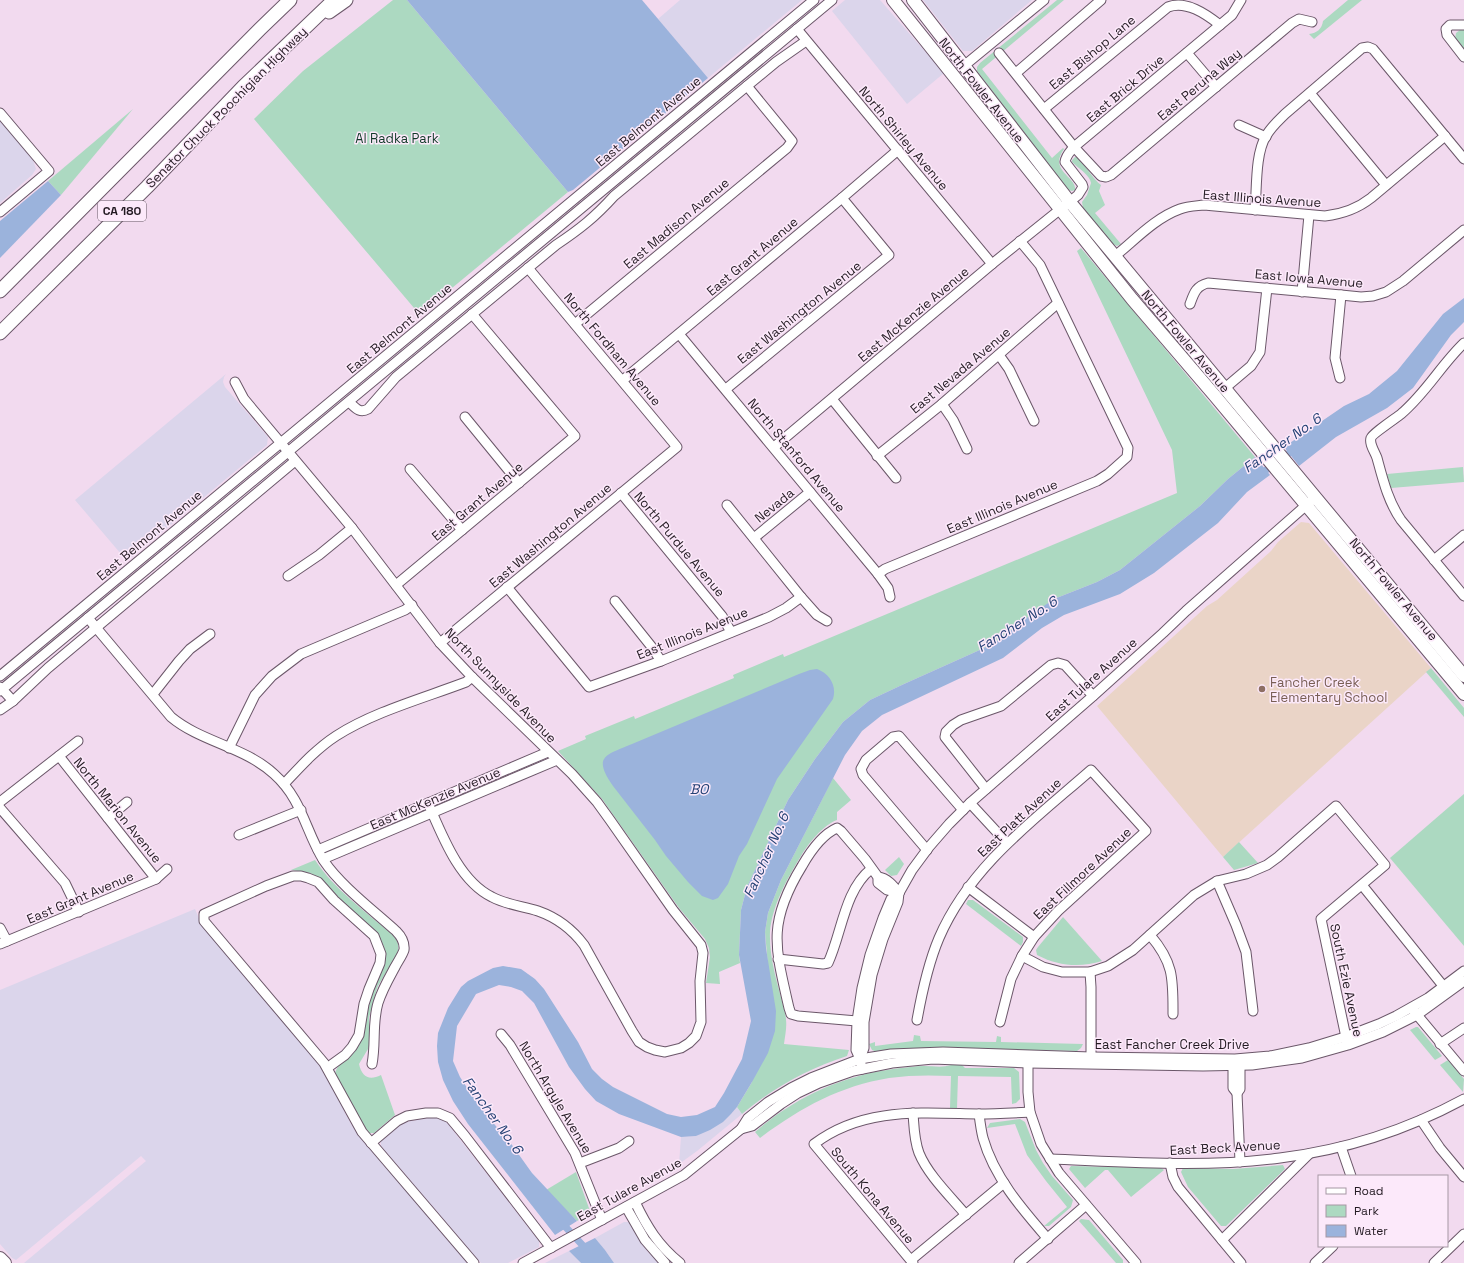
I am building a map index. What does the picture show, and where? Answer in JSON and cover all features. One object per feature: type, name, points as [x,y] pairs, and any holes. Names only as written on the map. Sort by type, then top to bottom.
[{"type":"highway","points":[[216,74],[255,24],[279,0]]},
{"type":"highway","name":"CA 180","points":[[0,291],[290,0]]},
{"type":"highway","name":"Senator Chuck Poochigian Highway","points":[[0,333],[289,42],[334,0]]},
{"type":"highway","points":[[289,42],[346,0]]},
{"type":"main road","name":"North Fowler Avenue","points":[[893,0],[1059,209],[1170,343],[1276,460],[1464,694]]},
{"type":"main road","name":"North Fowler Avenue","points":[[913,0],[965,65],[1069,201],[1225,388],[1276,460]]},
{"type":"main road","points":[[911,22],[925,31],[956,65],[960,67],[965,65]]},
{"type":"main road","points":[[1170,343],[1189,356],[1215,388],[1220,390],[1225,388]]},
{"type":"main road","name":"North Fowler Avenue","points":[[1310,502],[1464,676]]},
{"type":"main road","points":[[0,1258],[5,1263]]},
{"type":"street","name":"East Belmont Avenue","points":[[0,676],[814,0]]},
{"type":"street","name":"East Belmont Avenue","points":[[13,702],[1,689],[832,0]]},
{"type":"street","points":[[965,65],[1044,0]]},
{"type":"street","points":[[1016,73],[1102,0]]},
{"type":"street","name":"East Brick Drive","points":[[1069,201],[1078,195],[1083,188],[1080,179],[1065,162],[1066,157],[1074,146],[1232,15],[1241,0]]},
{"type":"street","name":"East Bishop Lane","points":[[1044,109],[1168,7],[1174,4],[1202,12],[1220,25]]},
{"type":"street","name":"East Peruna Way","points":[[1074,146],[1101,176],[1106,177],[1111,175],[1292,23],[1299,19],[1312,22]]},
{"type":"street","points":[[1464,25],[1450,25],[1446,29],[1447,35],[1464,57]]},
{"type":"street","name":"North Shirley Avenue","points":[[797,29],[806,42],[992,264]]},
{"type":"street","points":[[349,402],[359,411],[364,412],[368,409],[396,377],[556,245],[587,223],[614,196],[776,62],[806,42]]},
{"type":"street","points":[[1255,210],[1260,155],[1266,136],[1285,114],[1362,48],[1368,47],[1373,50],[1464,159]]},
{"type":"street","points":[[999,53],[1074,146]]},
{"type":"street","points":[[1186,53],[1216,87]]},
{"type":"street","name":"East Madison Avenue","points":[[575,324],[787,148],[792,141],[747,86]]},
{"type":"street","points":[[1310,93],[1386,185]]},
{"type":"street","points":[[0,113],[49,171],[0,212]]},
{"type":"street","points":[[1239,125],[1266,136]]},
{"type":"street","name":"East Illinois Avenue","points":[[1115,256],[1158,220],[1181,209],[1204,205],[1309,216],[1338,215],[1350,211],[1361,206],[1445,136]]},
{"type":"street","name":"East Grant Avenue","points":[[622,380],[898,150]]},
{"type":"street","name":"East Washington Avenue","points":[[726,389],[889,255],[842,198]]},
{"type":"street","name":"East McKenzie Avenue","points":[[774,447],[1069,201]]},
{"type":"street","points":[[570,202],[587,223]]},
{"type":"street","points":[[1302,292],[1309,216]]},
{"type":"street","name":"East Iowa Avenue","points":[[1190,304],[1197,288],[1202,284],[1208,283],[1361,297],[1373,296],[1386,292],[1403,281],[1464,230]]},
{"type":"street","points":[[1020,241],[1040,265],[1058,303]]},
{"type":"street","name":"North Fordham Avenue","points":[[528,268],[677,447]]},
{"type":"street","points":[[1225,388],[1251,366],[1260,352],[1267,288]]},
{"type":"street","points":[[1340,378],[1335,358],[1341,295]]},
{"type":"street","points":[[400,359],[416,338],[450,310],[451,306],[449,302]]},
{"type":"street","name":"East Illinois Avenue","points":[[878,574],[885,569],[1097,481],[1127,458],[1128,448],[1058,303]]},
{"type":"street","name":"East Nevada Avenue","points":[[878,456],[942,404],[1058,303]]},
{"type":"street","name":"East Grant Avenue","points":[[396,585],[575,436],[472,314]]},
{"type":"street","name":"North Stanford Avenue","points":[[679,334],[878,574],[888,588],[890,597]]},
{"type":"street","points":[[1464,343],[1442,366],[1417,399],[1394,420],[1371,436],[1371,443],[1377,457],[1384,487],[1394,510],[1464,596]]},
{"type":"street","points":[[999,355],[1009,369],[1034,421]]},
{"type":"street","name":"North Sunnyside Avenue","points":[[235,382],[244,399],[295,462],[352,528],[440,643],[472,677],[584,787],[610,820],[672,910],[698,941],[702,949],[703,957],[700,981],[701,1022],[696,1036],[689,1043],[674,1051],[665,1052],[646,1047],[639,1042],[584,945],[570,929],[553,917],[538,911],[502,902],[490,897],[478,888],[458,865],[450,852],[432,813]]},
{"type":"street","points":[[832,399],[896,478]]},
{"type":"street","points":[[942,404],[953,420],[967,449]]},
{"type":"street","points":[[465,417],[519,483]]},
{"type":"street","name":"East Washington Avenue","points":[[440,643],[677,447]]},
{"type":"street","points":[[0,710],[13,702],[48,668],[295,462]]},
{"type":"street","points":[[410,469],[462,530]]},
{"type":"street","name":"Nevada","points":[[754,538],[810,492]]},
{"type":"street","name":"North Purdue Avenue","points":[[621,493],[722,616],[731,632]]},
{"type":"street","name":"East Tulare Avenue","points":[[741,1129],[752,1126],[769,1112],[798,1093],[820,1083],[862,1069],[856,1050],[857,1021],[862,988],[873,944],[891,899],[899,892],[912,870],[949,824],[970,803],[1093,696],[1203,595],[1310,502]]},
{"type":"street","points":[[727,505],[817,615],[827,621]]},
{"type":"street","points":[[288,576],[319,555],[352,528]]},
{"type":"street","points":[[1434,560],[1464,535]]},
{"type":"street","name":"East Illinois Avenue","points":[[507,587],[589,687],[661,661],[769,617],[802,597]]},
{"type":"street","points":[[615,601],[652,646],[661,661]]},
{"type":"street","points":[[229,748],[255,695],[272,676],[301,654],[405,610],[412,605]]},
{"type":"street","points":[[88,618],[171,717],[264,766],[284,784],[301,810],[318,850],[329,868],[344,884],[396,931],[403,942],[404,950],[383,989],[375,1015],[375,1046],[372,1064]]},
{"type":"street","points":[[153,694],[190,649],[210,634]]},
{"type":"street","points":[[986,789],[945,737],[946,732],[961,720],[1001,706],[1051,665],[1058,663],[1065,665],[1093,696]]},
{"type":"street","points":[[284,784],[311,756],[336,736],[369,718],[466,682],[472,677]]},
{"type":"street","points":[[927,850],[863,775],[861,768],[866,760],[893,737],[899,736],[963,810]]},
{"type":"street","points":[[0,802],[78,741]]},
{"type":"street","name":"East McKenzie Avenue","points":[[318,850],[548,752]]},
{"type":"street","name":"North Marion Avenue","points":[[59,756],[156,879]]},
{"type":"street","name":"East McKenzie Avenue","points":[[323,859],[557,760]]},
{"type":"street","name":"East Fillmore Avenue","points":[[1000,1022],[1011,979],[1022,956],[1034,938],[1058,911],[1146,832],[1091,770]]},
{"type":"street","name":"East Platt Avenue","points":[[917,1020],[925,979],[932,957],[950,915],[968,887],[990,860],[1007,843],[1091,770]]},
{"type":"street","points":[[108,818],[127,802]]},
{"type":"street","points":[[970,803],[1007,843]]},
{"type":"street","points":[[428,804],[432,813]]},
{"type":"street","points":[[1022,956],[1052,970],[1074,973],[1090,972],[1121,960],[1194,895],[1217,881],[1246,874],[1267,866],[1336,806],[1385,865],[1362,885],[1444,987]]},
{"type":"street","points":[[0,808],[65,883],[79,912]]},
{"type":"street","points":[[239,835],[301,810]]},
{"type":"street","points":[[857,1021],[798,1016],[791,1014],[778,959],[776,935],[780,910],[798,872],[812,850],[827,834],[837,828],[851,842],[878,877],[878,883],[887,890],[899,892]]},
{"type":"street","name":"East Grant Avenue","points":[[3,943],[156,879],[167,869]]},
{"type":"street","points":[[778,959],[823,964],[828,963],[852,896],[860,881],[872,869]]},
{"type":"street","points":[[327,1068],[345,1055],[359,1035],[364,1004],[380,963],[381,954],[374,936],[334,900],[318,882],[300,876],[293,876],[266,886],[204,914],[204,921],[327,1068],[355,1121],[371,1143],[474,1263]]},
{"type":"street","points":[[1217,881],[1236,924],[1246,952],[1253,1011]]},
{"type":"street","name":"South Ezie Avenue","points":[[1346,1041],[1321,919],[1362,885]]},
{"type":"street","points":[[968,887],[1034,938]]},
{"type":"street","name":"East Tulare Avenue","points":[[523,1263],[684,1175],[741,1129],[748,1118],[768,1102],[791,1088],[811,1078],[860,1059],[864,1048],[864,1022],[872,975],[885,933],[898,902],[899,892]]},
{"type":"street","points":[[0,928],[3,943]]},
{"type":"street","points":[[1150,935],[1162,950],[1172,975],[1173,1014]]},
{"type":"street","name":"East Fancher Creek Drive","points":[[1414,1011],[1464,971]]},
{"type":"street","points":[[1090,972],[1091,1057]]},
{"type":"street","name":"East Fancher Creek Drive","points":[[862,1069],[892,1063],[932,1059],[1028,1059],[1237,1065],[1276,1062],[1302,1058],[1346,1041],[1379,1024],[1414,1011],[1464,981]]},
{"type":"street","points":[[1414,1011],[1464,1072]]},
{"type":"street","points":[[1440,1044],[1464,1028]]},
{"type":"street","name":"North Argyle Avenue","points":[[501,1034],[510,1045],[580,1163],[602,1220]]},
{"type":"street","name":"East Fancher Creek Drive","points":[[860,1059],[891,1054],[920,1052],[943,1052],[1028,1059],[1091,1057],[1235,1059],[1270,1056],[1346,1041]]},
{"type":"street","points":[[1028,1059],[1028,1092],[1030,1112],[1041,1144],[1059,1174],[1135,1263]]},
{"type":"street","points":[[1237,1065],[1233,1088],[1237,1093],[1240,1162]]},
{"type":"street","name":"East Beck Avenue","points":[[1050,1159],[1170,1163],[1240,1162],[1309,1154],[1341,1147],[1390,1132],[1421,1120],[1464,1099]]},
{"type":"street","points":[[966,1215],[928,1170],[918,1152],[915,1139],[913,1113],[979,1114],[1030,1112]]},
{"type":"street","points":[[371,1143],[397,1121],[407,1116],[438,1113],[450,1118],[551,1248]]},
{"type":"street","name":"South Kona Avenue","points":[[912,1262],[814,1144],[832,1132],[859,1121],[889,1114],[913,1113]]},
{"type":"street","points":[[979,1114],[983,1138],[988,1152],[1004,1183],[1023,1210],[1048,1239]]},
{"type":"street","points":[[1421,1120],[1436,1143],[1464,1177]]},
{"type":"street","points":[[580,1163],[619,1148],[629,1141]]},
{"type":"street","points":[[1341,1147],[1351,1175]]},
{"type":"street","points":[[1222,1240],[1309,1154]]},
{"type":"street","points":[[1170,1163],[1173,1177],[1178,1187],[1241,1263]]},
{"type":"street","points":[[912,1262],[1004,1183]]},
{"type":"street","points":[[630,1204],[645,1240],[665,1263]]},
{"type":"street","points":[[630,1204],[664,1250],[680,1263]]},
{"type":"street","points":[[1019,1263],[1086,1205]]},
{"type":"street","points":[[1434,1263],[1464,1234]]},
{"type":"street","points":[[1315,1263],[1332,1247]]},
{"type":"shaded area","points":[[680,0],[802,0],[708,78],[658,19]]},
{"type":"shaded area","points":[[845,0],[880,0],[944,73],[907,104],[832,11]]},
{"type":"shaded area","points":[[923,0],[1032,0],[972,51],[963,51]]},
{"type":"shaded area","points":[[0,121],[33,160],[36,169],[32,175],[0,203]]},
{"type":"shaded area","points":[[226,374],[223,382],[225,387],[268,437],[267,445],[127,561],[75,500]]},
{"type":"shaded area","name":"Fancher Creek Elementary School","points":[[1301,522],[1309,523],[1431,668],[1223,857],[1097,706],[1207,606],[1217,600]]},
{"type":"shaded area","points":[[195,909],[201,923],[317,1062],[325,1074],[351,1124],[362,1139],[467,1263],[24,1263],[146,1161],[141,1156],[16,1260],[12,1258],[0,1244],[0,990]]},
{"type":"shaded area","points":[[737,1107],[742,1114],[679,1164],[681,1137],[696,1136],[731,1114]]},
{"type":"shaded area","points":[[432,1117],[441,1118],[448,1124],[539,1241],[539,1247],[508,1263],[481,1263],[381,1146],[381,1141],[402,1123]]},
{"type":"shaded area","points":[[624,1222],[631,1224],[647,1251],[659,1263],[614,1263],[595,1238]]},
{"type":"shaded area","points":[[569,1251],[581,1263],[545,1263]]},
{"type":"green space","name":"Al Radka Park","points":[[393,0],[407,0],[568,192],[446,293],[434,301],[434,303],[420,315],[254,119],[303,71]]},
{"type":"green space","points":[[1057,0],[1064,0],[982,69],[1052,158],[1063,148],[1064,149],[1059,163],[1064,173],[1074,185],[1075,190],[1072,191],[1068,190],[977,71],[977,67],[980,63]]},
{"type":"green space","points":[[1348,0],[1362,0],[1314,39],[1309,34],[1319,30],[1323,21]]},
{"type":"green space","points":[[1460,30],[1464,30],[1464,49],[1455,39],[1456,33]]},
{"type":"green space","points":[[133,109],[61,195],[48,181]]},
{"type":"green space","points":[[1075,157],[1078,157],[1101,185],[1099,191],[1105,205],[1095,213],[1121,244],[1117,246],[1113,244],[1083,208],[1082,202],[1087,195],[1091,183],[1086,174],[1072,162]]},
{"type":"green space","points":[[1081,248],[1255,457],[1228,479],[1200,506],[1120,570],[1097,582],[1054,599],[996,642],[870,700],[843,722],[815,759],[788,800],[747,887],[741,910],[740,963],[719,972],[720,984],[706,983],[710,957],[709,948],[705,939],[679,908],[602,799],[558,751],[586,739],[585,736],[634,716],[635,719],[734,678],[733,675],[783,654],[784,657],[1177,493],[1172,450],[1077,251]]},
{"type":"green space","points":[[1463,467],[1464,482],[1391,488],[1387,474]]},
{"type":"green space","points":[[1431,668],[1464,708],[1464,717],[1426,672]]},
{"type":"green space","points":[[833,778],[851,800],[837,812],[837,820],[821,830],[804,851],[786,883],[777,903],[771,922],[770,941],[774,969],[786,1016],[784,1044],[849,1050],[847,1056],[805,1073],[779,1087],[766,1095],[742,1114],[737,1107],[752,1082],[768,966],[765,932],[768,913],[781,880]]},
{"type":"green space","points":[[1464,794],[1464,946],[1390,858]]},
{"type":"green space","points":[[1239,842],[1258,863],[1234,870],[1223,857]]},
{"type":"green space","points":[[899,857],[904,864],[897,875],[891,876],[885,870]]},
{"type":"green space","points":[[315,860],[331,881],[361,909],[393,935],[398,944],[397,954],[378,986],[375,995],[369,1018],[370,1043],[359,1064],[362,1072],[367,1077],[373,1078],[381,1075],[395,1115],[374,1133],[369,1133],[359,1119],[335,1074],[342,1062],[359,1045],[364,1031],[371,996],[385,960],[385,950],[377,934],[370,926],[348,907],[321,880],[310,873],[291,870]]},
{"type":"green space","points":[[968,900],[973,900],[1023,937],[1021,946],[966,904]]},
{"type":"green space","points":[[1063,917],[1102,961],[1086,965],[1069,965],[1053,962],[1037,955],[1036,950],[1038,947]]},
{"type":"green space","points":[[1418,1027],[1442,1056],[1435,1060],[1410,1030]]},
{"type":"green space","points":[[914,1035],[920,1036],[921,1041],[996,1042],[997,1036],[1001,1037],[1001,1042],[1083,1044],[1077,1051],[932,1048],[896,1049],[877,1052],[872,1050],[869,1044],[875,1042],[875,1046],[913,1041]]},
{"type":"green space","points":[[1448,1060],[1464,1079],[1463,1092],[1440,1065]]},
{"type":"green space","points":[[962,1065],[965,1068],[1014,1068],[1019,1072],[1020,1099],[1016,1103],[1012,1104],[1011,1077],[958,1076],[957,1108],[950,1108],[951,1076],[897,1077],[854,1087],[821,1100],[790,1117],[760,1138],[755,1132],[770,1120],[802,1099],[837,1083],[874,1072],[893,1069],[916,1066],[941,1067]]},
{"type":"green space","points":[[1020,1119],[1025,1122],[1043,1163],[1073,1200],[1071,1207],[1049,1226],[1044,1226],[1067,1207],[1027,1155],[1015,1124],[987,1128],[990,1123]]},
{"type":"green space","points":[[1283,1165],[1285,1169],[1226,1226],[1221,1226],[1188,1187],[1181,1172],[1183,1168],[1233,1169]]},
{"type":"green space","points":[[1071,1166],[1161,1168],[1164,1170],[1131,1197],[1108,1170],[1105,1170],[1085,1188],[1069,1169]]},
{"type":"green space","points":[[576,1172],[590,1211],[589,1214],[577,1221],[546,1190]]},
{"type":"green space","points":[[1081,1219],[1089,1220],[1123,1260],[1123,1263],[1116,1263],[1079,1221]]},
{"type":"water","points":[[407,0],[642,0],[708,78],[573,190],[568,192]]},
{"type":"water","points":[[48,181],[61,195],[0,258],[0,221]]},
{"type":"water","points":[[1464,298],[1464,322],[1451,335],[1413,388],[1387,408],[1336,437],[1299,466],[1284,447],[1344,406],[1369,394],[1397,371],[1443,314]]},
{"type":"water","points":[[1255,457],[1270,475],[1247,492],[1218,523],[1154,573],[1120,594],[1064,615],[1042,628],[1003,658],[882,715],[862,731],[845,755],[781,880],[768,913],[765,932],[766,948],[776,1011],[775,1031],[768,1053],[752,1082],[737,1107],[723,1122],[696,1136],[681,1137],[619,1114],[596,1101],[585,1089],[569,1067],[534,1003],[522,991],[499,985],[476,994],[457,1026],[453,1061],[460,1077],[479,1106],[512,1145],[532,1173],[577,1221],[555,1235],[468,1124],[453,1101],[443,1080],[438,1062],[438,1033],[448,1008],[461,987],[468,981],[493,968],[503,966],[521,969],[535,979],[544,989],[578,1042],[592,1069],[613,1087],[667,1114],[681,1117],[697,1115],[715,1107],[742,1059],[751,1021],[739,955],[741,910],[747,887],[788,800],[815,759],[843,722],[870,700],[996,642],[1029,616],[1054,599],[1097,582],[1120,570],[1200,506],[1228,479]]},
{"type":"water","name":"BO","points":[[817,669],[829,677],[834,690],[833,699],[777,779],[747,844],[739,856],[728,884],[718,898],[713,900],[702,896],[666,856],[613,786],[603,768],[605,758],[615,751],[799,674]]},
{"type":"water","points":[[595,1238],[614,1263],[581,1263],[569,1251]]},
{"type":"waterway","name":"Fancher No. 6","points":[[1258,476],[1296,448]]},
{"type":"waterway","name":"Fancher No. 6","points":[[560,1221],[599,1263]]},
{"type":"place","name":"Fancher Creek Elementary School","points":[[1262,689]]}]
